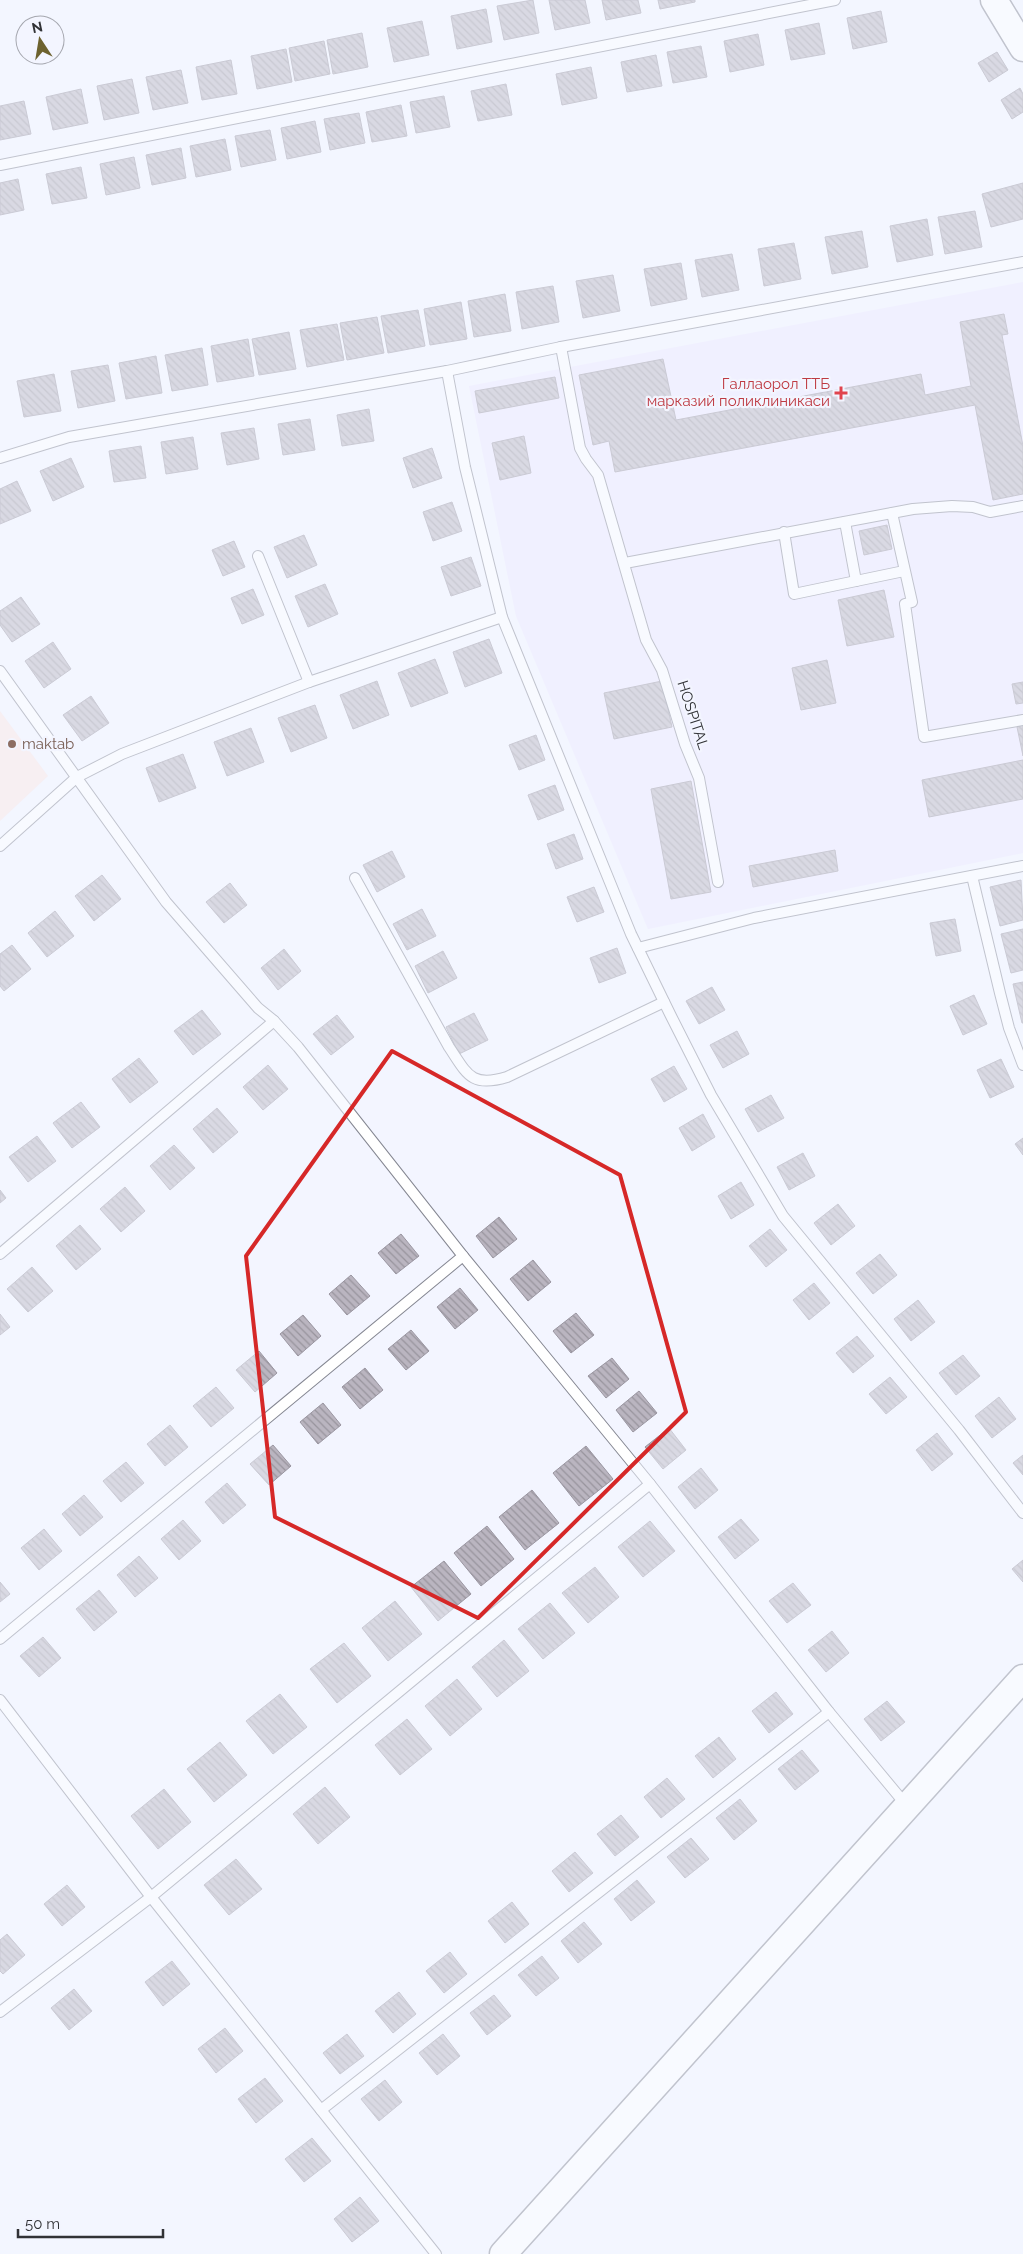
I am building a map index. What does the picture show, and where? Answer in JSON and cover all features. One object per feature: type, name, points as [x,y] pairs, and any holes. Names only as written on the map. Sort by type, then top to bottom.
[{"type":"street","points":[[994,0],[1023,48]]},
{"type":"street","points":[[502,2254],[1023,1678]]},
{"type":"lane","points":[[0,165],[835,0]]},
{"type":"lane","points":[[0,458],[69,437],[447,371],[561,347],[1023,262]]},
{"type":"lane","name":"HOSPITAL","points":[[561,347],[580,448],[598,475],[646,640],[662,670],[685,744],[699,778],[718,882]]},
{"type":"lane","points":[[447,371],[465,467],[502,617],[532,695],[638,948],[664,1002],[711,1095],[782,1216],[958,1430],[1023,1513]]},
{"type":"lane","points":[[625,563],[892,513],[952,506],[973,507],[990,512],[1023,506]]},
{"type":"lane","points":[[892,513],[912,602],[905,604],[924,737],[1023,720]]},
{"type":"lane","points":[[845,522],[856,581]]},
{"type":"lane","points":[[784,532],[794,594],[904,571]]},
{"type":"lane","points":[[258,556],[309,682]]},
{"type":"lane","points":[[0,846],[77,778],[122,754],[309,682],[502,617]]},
{"type":"lane","points":[[0,672],[166,902],[258,1008],[274,1021],[298,1046],[463,1256],[650,1484],[829,1712],[907,1806]]},
{"type":"lane","points":[[638,948],[754,918],[1023,866]]},
{"type":"lane","points":[[972,876],[1009,1028],[1023,1065]]},
{"type":"lane","points":[[355,878],[449,1047],[468,1073],[480,1082],[506,1078],[664,1002]]},
{"type":"lane","points":[[0,1254],[274,1021]]},
{"type":"lane","points":[[0,1639],[463,1256]]},
{"type":"lane","points":[[0,2012],[151,1897],[650,1484]]},
{"type":"lane","points":[[0,1700],[151,1897],[436,2254]]},
{"type":"lane","points":[[321,2110],[829,1712]]},
{"type":"highlighted area","points":[[392,1051],[620,1175],[686,1412],[478,1618],[275,1517],[246,1256]]},
{"type":"shaded area","points":[[1023,282],[1023,853],[648,929],[516,616],[469,386]]},
{"type":"shaded area","name":"maktab","points":[[0,711],[48,776],[0,821]]},
{"type":"building","points":[[533,0],[539,33],[504,40],[497,6]]},
{"type":"building","points":[[549,0],[585,0],[590,23],[555,30]]},
{"type":"building","points":[[602,0],[638,0],[641,13],[606,20]]},
{"type":"building","points":[[658,0],[695,0],[695,2],[660,9]]},
{"type":"building","points":[[486,9],[492,42],[457,49],[451,16]]},
{"type":"building","points":[[881,11],[887,42],[853,49],[847,18]]},
{"type":"building","points":[[422,21],[429,55],[394,62],[387,28]]},
{"type":"building","points":[[819,23],[825,54],[791,60],[785,30]]},
{"type":"building","points":[[362,33],[368,67],[333,74],[327,40]]},
{"type":"building","points":[[758,34],[764,65],[730,72],[724,41]]},
{"type":"building","points":[[324,41],[330,74],[295,81],[289,48]]},
{"type":"building","points":[[701,46],[707,77],[673,83],[667,52]]},
{"type":"building","points":[[286,49],[292,82],[257,89],[251,56]]},
{"type":"building","points":[[997,52],[1008,70],[989,82],[978,63]]},
{"type":"building","points":[[656,55],[662,86],[627,92],[621,62]]},
{"type":"building","points":[[231,60],[237,94],[202,100],[196,67]]},
{"type":"building","points":[[591,67],[597,98],[562,105],[556,74]]},
{"type":"building","points":[[181,70],[188,103],[153,110],[146,77]]},
{"type":"building","points":[[132,79],[139,113],[104,120],[97,86]]},
{"type":"building","points":[[506,84],[512,115],[478,121],[471,91]]},
{"type":"building","points":[[1020,88],[1023,94],[1023,112],[1012,119],[1001,100]]},
{"type":"building","points":[[81,89],[88,123],[53,130],[46,97]]},
{"type":"building","points":[[444,96],[450,127],[416,133],[410,102]]},
{"type":"building","points":[[24,101],[31,134],[0,140],[0,106]]},
{"type":"building","points":[[401,105],[407,136],[372,142],[366,112]]},
{"type":"building","points":[[359,113],[365,143],[330,150],[324,119]]},
{"type":"building","points":[[315,121],[321,152],[287,159],[281,128]]},
{"type":"building","points":[[270,130],[276,160],[241,167],[235,136]]},
{"type":"building","points":[[225,139],[231,170],[196,177],[190,146]]},
{"type":"building","points":[[181,148],[186,178],[152,185],[146,155]]},
{"type":"building","points":[[134,157],[140,188],[106,195],[100,164]]},
{"type":"building","points":[[81,167],[87,198],[52,204],[46,174]]},
{"type":"building","points":[[18,179],[24,210],[0,215],[0,183]]},
{"type":"building","points":[[1023,183],[1023,219],[991,227],[982,194]]},
{"type":"building","points":[[975,211],[982,247],[945,254],[938,217]]},
{"type":"building","points":[[927,219],[933,255],[897,262],[890,226]]},
{"type":"building","points":[[862,231],[868,267],[832,274],[825,237]]},
{"type":"building","points":[[794,243],[801,279],[764,286],[758,249]]},
{"type":"building","points":[[732,254],[739,290],[702,297],[695,260]]},
{"type":"building","points":[[681,263],[687,299],[651,306],[644,269]]},
{"type":"building","points":[[613,275],[620,311],[583,318],[576,281]]},
{"type":"building","points":[[553,286],[559,322],[522,329],[516,292]]},
{"type":"building","points":[[505,294],[511,331],[474,337],[468,301]]},
{"type":"building","points":[[461,302],[467,339],[430,345],[424,309]]},
{"type":"building","points":[[418,310],[425,346],[388,353],[381,316]]},
{"type":"building","points":[[1004,314],[1008,334],[1002,335],[1023,446],[1023,494],[993,500],[975,405],[615,472],[609,441],[593,445],[579,375],[663,359],[676,420],[921,374],[925,395],[971,386],[960,322]]},
{"type":"building","points":[[377,317],[384,353],[347,360],[340,323]]},
{"type":"building","points":[[337,324],[344,360],[307,367],[300,330]]},
{"type":"building","points":[[289,332],[296,369],[259,375],[252,339]]},
{"type":"building","points":[[248,339],[254,376],[217,382],[211,346]]},
{"type":"building","points":[[202,348],[208,385],[172,391],[165,355]]},
{"type":"building","points":[[156,356],[162,393],[126,399],[119,363]]},
{"type":"building","points":[[108,365],[115,401],[78,408],[71,371]]},
{"type":"building","points":[[54,374],[61,411],[24,417],[17,381]]},
{"type":"building","points":[[555,377],[559,398],[479,413],[475,391]]},
{"type":"building","points":[[369,409],[374,441],[342,446],[337,415]]},
{"type":"building","points":[[310,419],[315,450],[283,455],[278,424]]},
{"type":"building","points":[[254,428],[259,459],[227,465],[221,433]]},
{"type":"building","points":[[524,436],[531,473],[500,480],[492,443]]},
{"type":"building","points":[[193,437],[198,469],[166,474],[161,442]]},
{"type":"building","points":[[141,446],[146,478],[114,482],[109,451]]},
{"type":"building","points":[[432,448],[442,478],[413,488],[403,458]]},
{"type":"building","points":[[71,458],[84,487],[53,501],[40,471]]},
{"type":"building","points":[[17,481],[31,511],[0,524],[0,489]]},
{"type":"building","points":[[452,502],[462,531],[433,541],[423,512]]},
{"type":"building","points":[[887,525],[892,549],[864,555],[859,531]]},
{"type":"building","points":[[304,535],[317,565],[287,578],[274,547]]},
{"type":"building","points":[[234,541],[245,567],[223,576],[212,550]]},
{"type":"building","points":[[471,557],[481,586],[451,596],[441,567]]},
{"type":"building","points":[[325,584],[338,614],[308,627],[295,596]]},
{"type":"building","points":[[253,589],[264,615],[242,624],[231,598]]},
{"type":"building","points":[[884,590],[894,637],[847,646],[838,600]]},
{"type":"building","points":[[21,597],[40,624],[12,642],[0,625],[0,611]]},
{"type":"building","points":[[489,639],[502,673],[465,687],[453,652]]},
{"type":"building","points":[[53,642],[71,669],[44,688],[25,661]]},
{"type":"building","points":[[435,659],[448,693],[411,707],[398,673]]},
{"type":"building","points":[[827,660],[836,703],[801,710],[792,668]]},
{"type":"building","points":[[377,681],[389,715],[353,729],[340,695]]},
{"type":"building","points":[[662,681],[672,727],[614,739],[604,693]]},
{"type":"building","points":[[1023,682],[1023,703],[1016,704],[1012,684]]},
{"type":"building","points":[[91,696],[109,723],[82,741],[63,715]]},
{"type":"building","points":[[315,705],[327,738],[291,752],[278,718]]},
{"type":"building","points":[[1023,725],[1023,756],[1017,727]]},
{"type":"building","points":[[251,728],[264,762],[227,776],[214,742]]},
{"type":"building","points":[[536,735],[545,760],[519,770],[509,745]]},
{"type":"building","points":[[183,754],[196,788],[159,802],[146,768]]},
{"type":"building","points":[[1023,760],[1023,799],[929,817],[922,780]]},
{"type":"building","points":[[691,781],[711,892],[671,899],[651,789]]},
{"type":"building","points":[[555,785],[564,810],[538,820],[528,795]]},
{"type":"building","points":[[574,834],[583,859],[556,869],[547,844]]},
{"type":"building","points":[[835,850],[838,871],[753,887],[749,866]]},
{"type":"building","points":[[392,851],[405,877],[377,892],[363,865]]},
{"type":"building","points":[[102,875],[121,899],[94,921],[75,896]]},
{"type":"building","points":[[1021,880],[1023,920],[1000,926],[990,887]]},
{"type":"building","points":[[230,883],[247,905],[224,923],[206,902]]},
{"type":"building","points":[[594,887],[604,912],[577,922],[567,897]]},
{"type":"building","points":[[422,909],[436,936],[407,950],[393,924]]},
{"type":"building","points":[[55,911],[74,936],[47,957],[28,933]]},
{"type":"building","points":[[955,919],[961,951],[936,956],[930,923]]},
{"type":"building","points":[[1023,929],[1023,970],[1011,973],[1001,934]]},
{"type":"building","points":[[12,945],[31,969],[4,991],[0,986],[0,954]]},
{"type":"building","points":[[617,948],[626,973],[599,983],[590,958]]},
{"type":"building","points":[[284,949],[301,971],[278,990],[261,968]]},
{"type":"building","points":[[443,951],[457,978],[428,993],[415,966]]},
{"type":"building","points":[[1023,982],[1023,1023],[1022,1023],[1013,984]]},
{"type":"building","points":[[712,987],[725,1010],[699,1024],[686,1001]]},
{"type":"building","points":[[974,995],[987,1024],[963,1035],[950,1006]]},
{"type":"building","points":[[202,1010],[221,1034],[193,1055],[174,1031]]},
{"type":"building","points":[[474,1013],[488,1040],[459,1054],[446,1027]]},
{"type":"building","points":[[337,1015],[354,1037],[331,1055],[313,1034]]},
{"type":"building","points":[[737,1031],[749,1054],[723,1068],[710,1045]]},
{"type":"building","points":[[139,1058],[158,1082],[130,1103],[112,1079]]},
{"type":"building","points":[[1001,1059],[1014,1087],[990,1098],[977,1070]]},
{"type":"building","points":[[268,1065],[288,1089],[263,1110],[243,1087]]},
{"type":"building","points":[[674,1066],[687,1089],[664,1102],[651,1079]]},
{"type":"building","points":[[771,1095],[784,1118],[758,1132],[745,1109]]},
{"type":"building","points":[[81,1102],[100,1127],[72,1148],[53,1123]]},
{"type":"building","points":[[217,1108],[238,1132],[213,1153],[193,1129]]},
{"type":"building","points":[[703,1114],[715,1137],[692,1151],[679,1128]]},
{"type":"building","points":[[37,1136],[56,1161],[28,1182],[9,1157]]},
{"type":"building","points":[[1023,1138],[1023,1155],[1015,1144]]},
{"type":"building","points":[[174,1145],[195,1168],[170,1190],[150,1166]]},
{"type":"building","points":[[803,1153],[815,1176],[789,1190],[777,1167]]},
{"type":"building","points":[[741,1182],[754,1205],[731,1219],[718,1196]]},
{"type":"building","points":[[125,1187],[145,1211],[121,1232],[100,1209]]},
{"type":"building","points":[[0,1190],[6,1198],[0,1203]]},
{"type":"building","points":[[838,1204],[855,1226],[831,1245],[814,1223]]},
{"type":"building","points":[[499,1217],[517,1239],[493,1258],[476,1236]]},
{"type":"building","points":[[80,1225],[101,1249],[76,1270],[56,1246]]},
{"type":"building","points":[[770,1229],[787,1250],[766,1267],[749,1246]]},
{"type":"building","points":[[401,1234],[419,1256],[396,1274],[378,1253]]},
{"type":"building","points":[[880,1254],[897,1275],[873,1294],[856,1273]]},
{"type":"building","points":[[533,1260],[551,1282],[528,1301],[510,1279]]},
{"type":"building","points":[[32,1267],[53,1291],[28,1312],[7,1289]]},
{"type":"building","points":[[351,1275],[370,1296],[347,1315],[329,1294]]},
{"type":"building","points":[[814,1283],[830,1303],[809,1320],[793,1300]]},
{"type":"building","points":[[460,1288],[478,1310],[455,1329],[437,1307]]},
{"type":"building","points":[[918,1300],[935,1322],[911,1341],[894,1319]]},
{"type":"building","points":[[576,1313],[594,1335],[571,1353],[553,1331]]},
{"type":"building","points":[[0,1314],[10,1327],[0,1335]]},
{"type":"building","points":[[303,1315],[321,1336],[298,1356],[280,1334]]},
{"type":"building","points":[[411,1330],[429,1351],[406,1370],[388,1349]]},
{"type":"building","points":[[857,1336],[874,1356],[853,1373],[836,1353]]},
{"type":"building","points":[[259,1351],[277,1373],[255,1392],[236,1370]]},
{"type":"building","points":[[963,1355],[980,1376],[956,1395],[939,1373]]},
{"type":"building","points":[[612,1358],[629,1379],[606,1398],[588,1376]]},
{"type":"building","points":[[365,1368],[383,1390],[360,1409],[342,1387]]},
{"type":"building","points":[[890,1377],[907,1397],[886,1414],[869,1394]]},
{"type":"building","points":[[216,1387],[234,1408],[211,1427],[193,1406]]},
{"type":"building","points":[[639,1391],[657,1413],[633,1432],[616,1410]]},
{"type":"building","points":[[999,1397],[1016,1419],[992,1438],[975,1416]]},
{"type":"building","points":[[323,1403],[341,1425],[318,1444],[300,1422]]},
{"type":"building","points":[[170,1425],[188,1447],[165,1466],[147,1444]]},
{"type":"building","points":[[669,1428],[686,1450],[663,1469],[645,1447]]},
{"type":"building","points":[[937,1433],[953,1454],[932,1471],[916,1450]]},
{"type":"building","points":[[273,1445],[291,1466],[269,1485],[250,1464]]},
{"type":"building","points":[[586,1446],[613,1479],[579,1506],[553,1473]]},
{"type":"building","points":[[1023,1455],[1023,1475],[1013,1463]]},
{"type":"building","points":[[126,1462],[144,1483],[121,1502],[103,1481]]},
{"type":"building","points":[[701,1468],[718,1490],[695,1509],[678,1487]]},
{"type":"building","points":[[227,1483],[246,1505],[223,1524],[205,1502]]},
{"type":"building","points":[[532,1490],[559,1523],[525,1550],[499,1517]]},
{"type":"building","points":[[84,1495],[103,1517],[80,1536],[62,1514]]},
{"type":"building","points":[[741,1519],[759,1540],[735,1559],[718,1537]]},
{"type":"building","points":[[183,1520],[201,1541],[179,1560],[161,1539]]},
{"type":"building","points":[[650,1521],[675,1551],[643,1577],[618,1547]]},
{"type":"building","points":[[487,1526],[514,1559],[481,1586],[454,1553]]},
{"type":"building","points":[[44,1529],[62,1551],[39,1570],[21,1548]]},
{"type":"building","points":[[139,1556],[158,1578],[135,1597],[117,1575]]},
{"type":"building","points":[[1023,1560],[1023,1582],[1012,1569]]},
{"type":"building","points":[[444,1561],[471,1594],[438,1621],[411,1587]]},
{"type":"building","points":[[595,1567],[619,1597],[588,1623],[562,1593]]},
{"type":"building","points":[[0,1582],[10,1594],[0,1602]]},
{"type":"building","points":[[793,1583],[811,1605],[787,1623],[769,1601]]},
{"type":"building","points":[[99,1590],[117,1612],[94,1631],[76,1609]]},
{"type":"building","points":[[395,1601],[422,1634],[388,1661],[362,1628]]},
{"type":"building","points":[[550,1603],[575,1633],[543,1659],[518,1629]]},
{"type":"building","points":[[832,1631],[849,1653],[826,1672],[808,1650]]},
{"type":"building","points":[[43,1637],[61,1658],[39,1677],[20,1656]]},
{"type":"building","points":[[504,1640],[529,1671],[497,1697],[472,1667]]},
{"type":"building","points":[[344,1643],[371,1676],[337,1703],[310,1669]]},
{"type":"building","points":[[457,1679],[482,1709],[450,1736],[425,1706]]},
{"type":"building","points":[[776,1692],[793,1714],[769,1733],[752,1711]]},
{"type":"building","points":[[280,1694],[307,1727],[273,1754],[246,1721]]},
{"type":"building","points":[[887,1701],[905,1722],[881,1741],[864,1719]]},
{"type":"building","points":[[407,1719],[432,1749],[400,1775],[375,1745]]},
{"type":"building","points":[[719,1737],[736,1759],[713,1778],[695,1756]]},
{"type":"building","points":[[220,1742],[247,1775],[214,1802],[187,1769]]},
{"type":"building","points":[[802,1750],[819,1771],[795,1790],[778,1769]]},
{"type":"building","points":[[667,1778],[685,1799],[661,1818],[644,1797]]},
{"type":"building","points":[[325,1787],[350,1817],[318,1844],[293,1814]]},
{"type":"building","points":[[164,1789],[191,1822],[158,1849],[131,1816]]},
{"type":"building","points":[[740,1799],[757,1821],[734,1840],[716,1818]]},
{"type":"building","points":[[621,1815],[639,1837],[615,1856],[597,1834]]},
{"type":"building","points":[[691,1838],[709,1859],[685,1878],[667,1857]]},
{"type":"building","points":[[575,1852],[593,1873],[569,1892],[552,1871]]},
{"type":"building","points":[[236,1859],[262,1889],[229,1915],[204,1885]]},
{"type":"building","points":[[637,1880],[655,1902],[631,1921],[614,1899]]},
{"type":"building","points":[[67,1885],[85,1907],[62,1926],[44,1904]]},
{"type":"building","points":[[512,1902],[529,1924],[505,1943],[488,1921]]},
{"type":"building","points":[[584,1922],[602,1944],[578,1963],[561,1941]]},
{"type":"building","points":[[7,1934],[25,1955],[3,1974],[0,1971],[0,1940]]},
{"type":"building","points":[[450,1952],[467,1974],[444,1993],[426,1971]]},
{"type":"building","points":[[542,1956],[559,1978],[536,1996],[518,1975]]},
{"type":"building","points":[[172,1961],[190,1984],[163,2006],[145,1982]]},
{"type":"building","points":[[74,1989],[92,2011],[69,2030],[51,2008]]},
{"type":"building","points":[[399,1992],[416,2014],[393,2033],[375,2011]]},
{"type":"building","points":[[494,1995],[511,2016],[487,2035],[470,2013]]},
{"type":"building","points":[[225,2028],[243,2051],[216,2073],[198,2049]]},
{"type":"building","points":[[347,2034],[364,2056],[340,2074],[323,2053]]},
{"type":"building","points":[[443,2034],[460,2056],[437,2075],[419,2053]]},
{"type":"building","points":[[265,2078],[283,2101],[256,2123],[238,2099]]},
{"type":"building","points":[[385,2080],[402,2102],[379,2121],[361,2099]]},
{"type":"building","points":[[312,2138],[331,2161],[304,2182],[285,2159]]},
{"type":"building","points":[[360,2197],[379,2221],[352,2242],[334,2219]]},
{"type":"place","name":"Галлаорол ТТБ марказий поликлиникаси","points":[[841,393]]},
{"type":"place","name":"maktab","points":[[12,744]]}]
